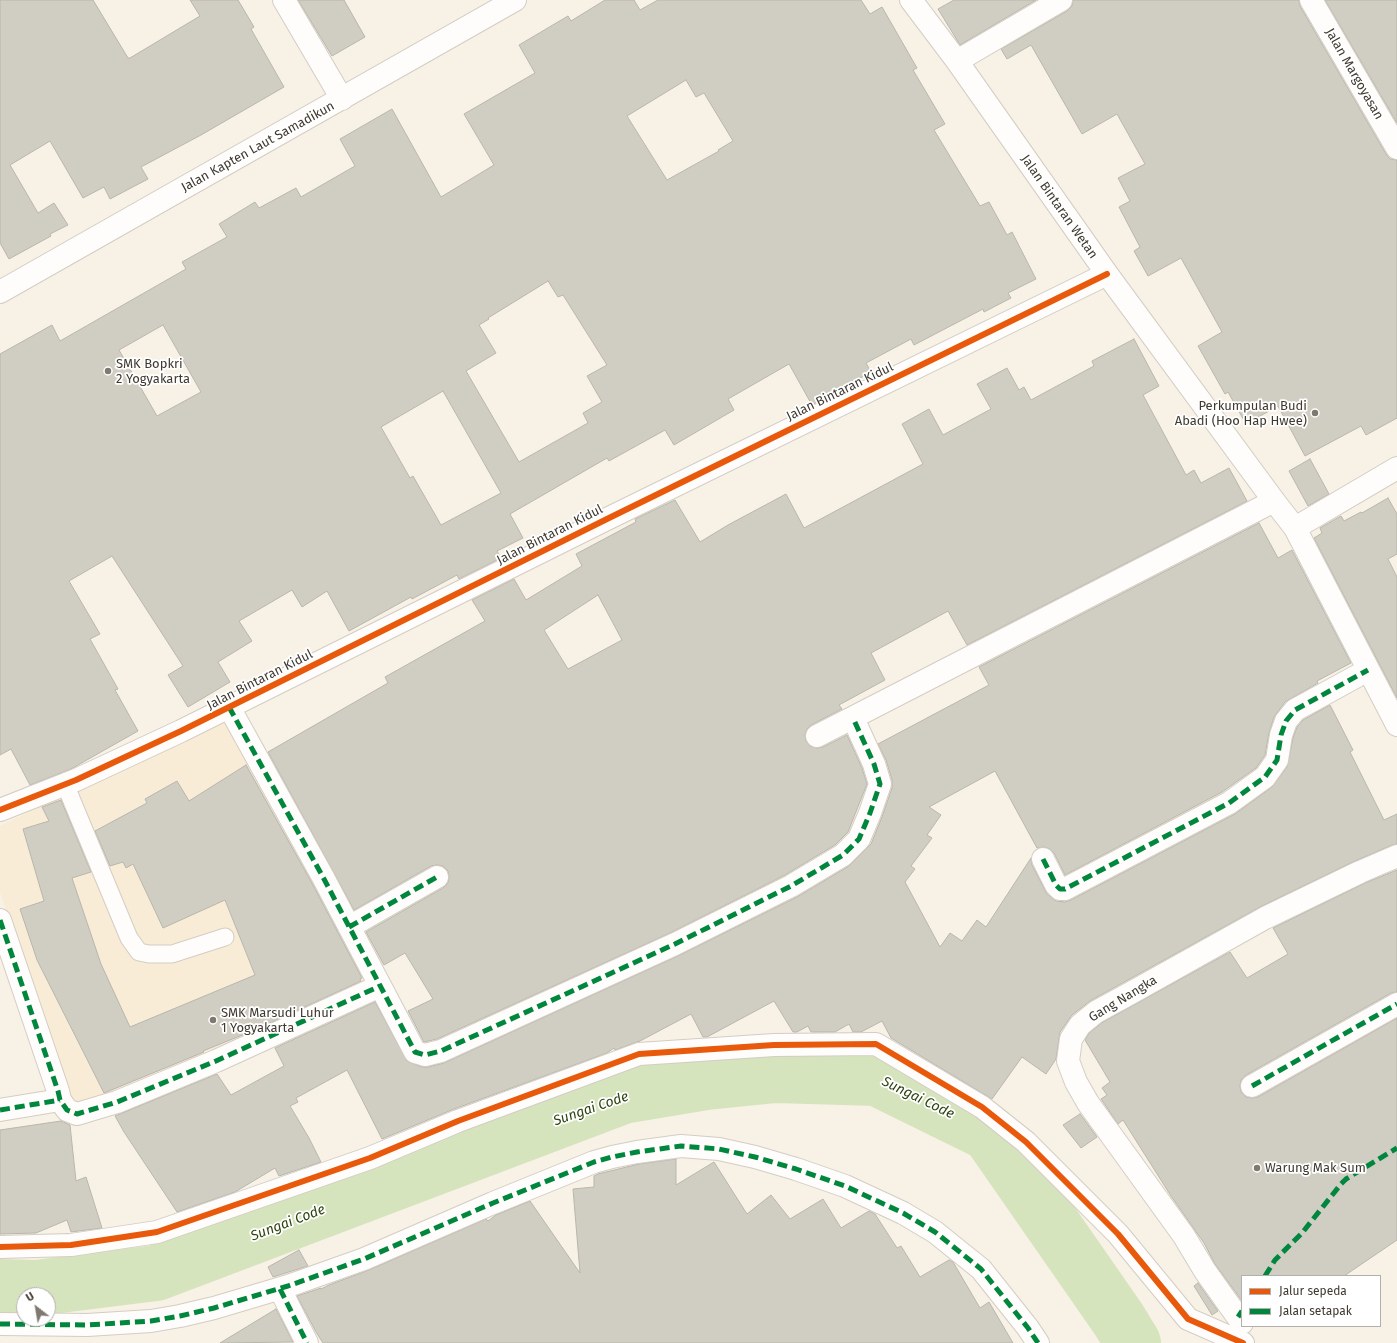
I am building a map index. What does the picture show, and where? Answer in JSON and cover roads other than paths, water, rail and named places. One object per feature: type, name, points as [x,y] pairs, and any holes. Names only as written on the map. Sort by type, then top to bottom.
[{"type":"street","points":[[284,0],[342,99]]},
{"type":"street","name":"Jalan Kapten Laut Samadikun","points":[[0,292],[515,0]]},
{"type":"street","name":"Jalan Bintaran Wetan","points":[[910,0],[957,61],[1106,274],[1274,502],[1295,528],[1397,725]]},
{"type":"street","points":[[957,61],[1061,0]]},
{"type":"street","name":"Jalan Margoyasan","points":[[1311,0],[1397,148]]},
{"type":"street","name":"Jalan Bintaran Kidul","points":[[0,810],[65,784],[181,731],[611,516],[1106,274]]},
{"type":"street","points":[[1295,528],[1397,468]]},
{"type":"street","points":[[817,736],[1274,502]]},
{"type":"street","points":[[1043,860],[1056,885],[1060,889],[1065,889],[1229,803],[1265,777],[1277,760],[1281,735],[1286,721],[1295,710],[1368,670]]},
{"type":"street","points":[[229,707],[349,927],[415,1052],[425,1055],[441,1051],[675,944],[790,886],[843,855],[860,839],[880,784],[874,764],[853,718]]},
{"type":"street","name":"Gang Nangka","points":[[1241,1322],[1205,1271],[1184,1236],[1088,1103],[1076,1082],[1068,1061],[1071,1039],[1080,1025],[1096,1012],[1128,994],[1265,918],[1360,872],[1397,856]]},
{"type":"street","points":[[349,927],[437,877]]},
{"type":"street","points":[[0,920],[60,1100],[67,1110],[77,1114],[117,1102],[216,1061],[380,986]]},
{"type":"street","points":[[1252,1086],[1397,1004]]},
{"type":"street","points":[[0,1247],[71,1246],[158,1232],[370,1158],[458,1121],[639,1054],[774,1045],[876,1044],[982,1107],[1026,1142],[1118,1234],[1188,1319],[1243,1343]]},
{"type":"street","points":[[0,1110],[60,1100]]},
{"type":"street","points":[[0,1324],[87,1326],[151,1321],[214,1308],[280,1289],[364,1259],[492,1203],[594,1162],[637,1152],[681,1146],[719,1149],[755,1157],[846,1186],[903,1213],[935,1232],[981,1269],[1028,1328],[1038,1343]]},
{"type":"street","points":[[280,1289],[307,1343]]},
{"type":"street","points":[[1245,1327],[1258,1343]]},
{"type":"lane","points":[[65,784],[129,938],[139,952],[149,954],[172,954],[225,937]]},
{"type":"waterway","name":"Sungai Code","points":[[0,1287],[36,1288],[156,1273],[623,1096],[707,1082],[776,1075],[877,1078],[989,1133],[1119,1320],[1133,1343]]},
{"type":"place","name":"SMK Bopkri 2 Yogyakarta","points":[[108,371]]},
{"type":"place","name":"Perkumpulan Budi Abadi (Hoo Hap Hwee)","points":[[1315,413]]},
{"type":"place","name":"SMK Marsudi Luhur 1 Yogyakarta","points":[[213,1020]]},
{"type":"place","name":"Warung Mak Sum","points":[[1257,1168]]}]
